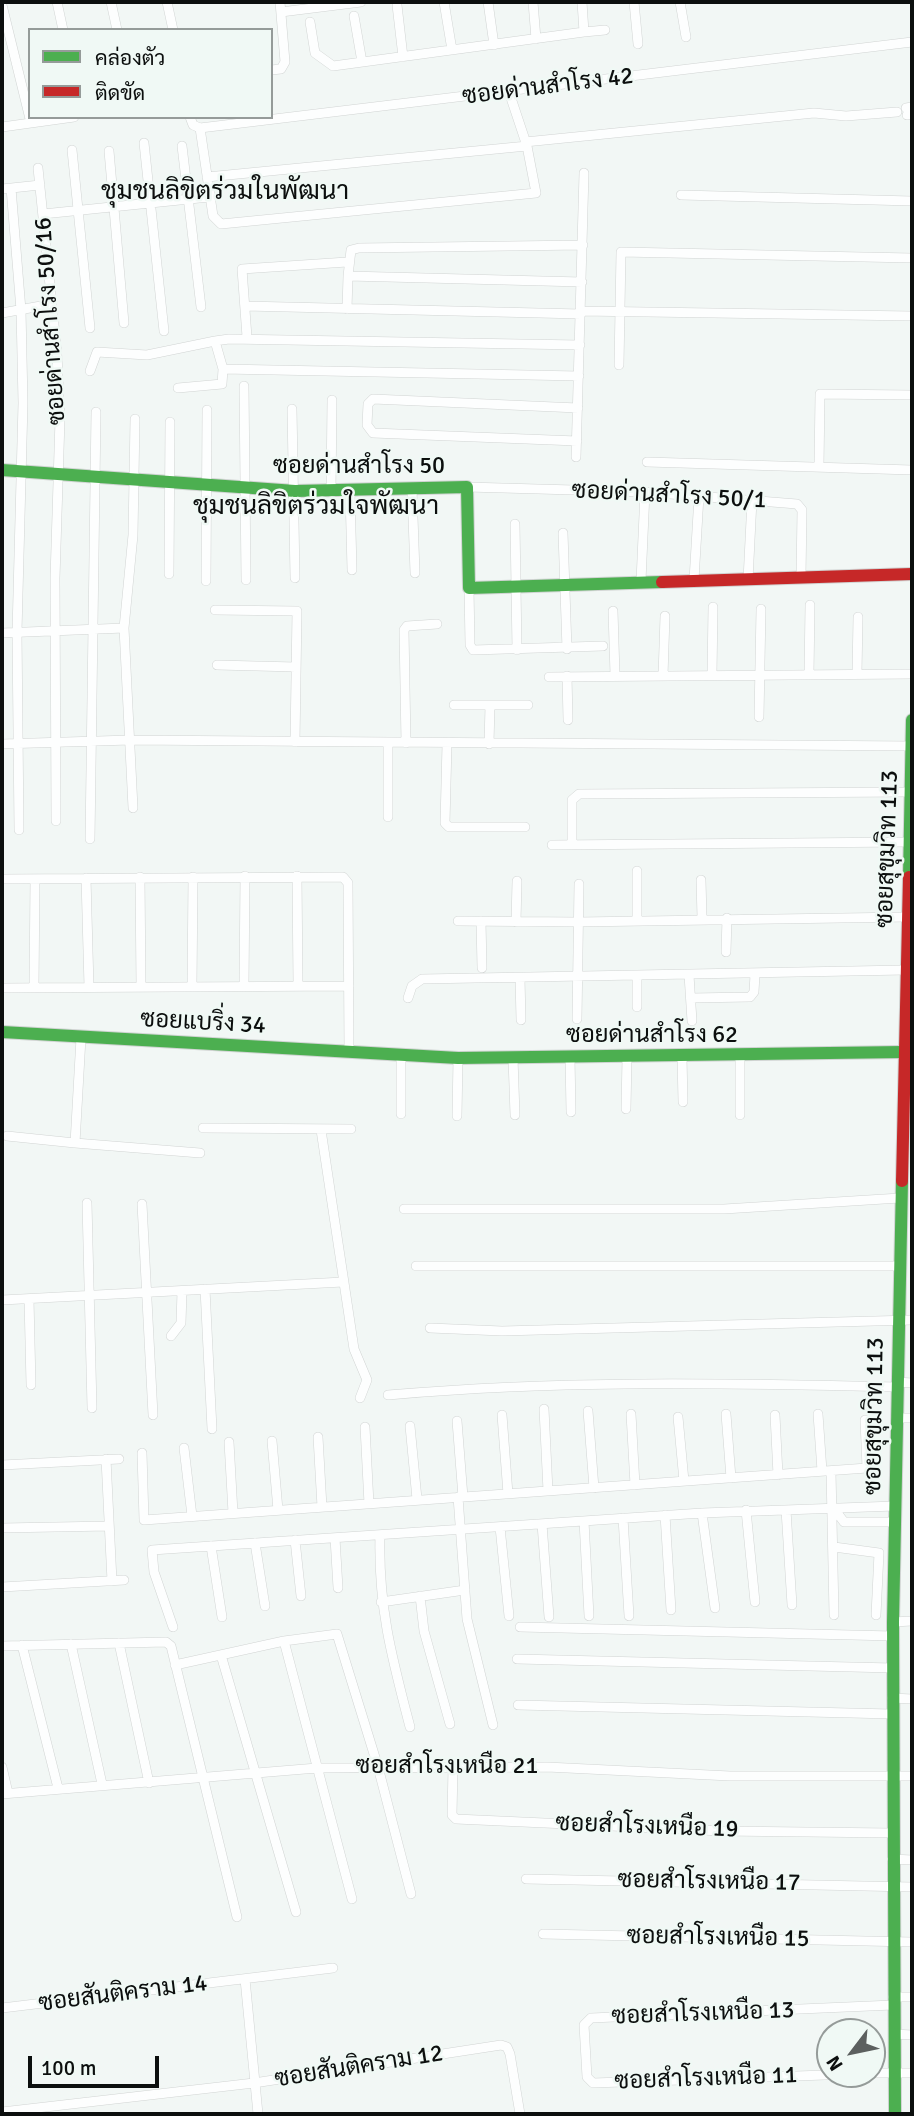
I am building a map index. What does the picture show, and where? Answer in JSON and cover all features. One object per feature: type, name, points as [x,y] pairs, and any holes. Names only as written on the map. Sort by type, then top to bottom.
[{"type":"street","points":[[57,2],[63,28]]},
{"type":"street","points":[[111,2],[117,28]]},
{"type":"street","points":[[167,2],[173,28]]},
{"type":"street","points":[[273,70],[281,69],[285,62],[280,2]]},
{"type":"street","points":[[281,12],[336,3],[361,2]]},
{"type":"street","points":[[444,2],[452,50]]},
{"type":"street","points":[[488,2],[494,45]]},
{"type":"street","points":[[533,2],[537,39]]},
{"type":"street","points":[[582,2],[584,32]]},
{"type":"street","points":[[634,2],[638,44]]},
{"type":"street","points":[[680,2],[686,37]]},
{"type":"street","points":[[2,5],[28,115]]},
{"type":"street","points":[[397,5],[404,57]]},
{"type":"street","points":[[354,16],[362,62]]},
{"type":"street","points":[[310,22],[316,53],[320,59],[332,66],[605,30]]},
{"type":"street","name":"ซอยด่านสำโรง 42","points":[[200,128],[912,42]]},
{"type":"street","points":[[191,119],[193,125],[200,128],[213,216],[221,224],[536,193],[526,144],[509,92]]},
{"type":"street","points":[[207,177],[814,113],[846,116],[906,111]]},
{"type":"street","points":[[29,119],[30,123]]},
{"type":"street","points":[[2,127],[59,119]]},
{"type":"street","points":[[144,143],[164,331]]},
{"type":"street","points":[[182,146],[201,307]]},
{"type":"street","points":[[72,150],[90,328]]},
{"type":"street","points":[[109,151],[124,323]]},
{"type":"street","name":"ซอยด่านสำโรง 50/16","points":[[38,168],[60,419],[55,631],[56,821]]},
{"type":"street","points":[[576,457],[584,173]]},
{"type":"street","points":[[19,830],[17,632],[23,403],[19,328],[21,310],[6,189],[40,185]]},
{"type":"street","points":[[681,195],[912,201]]},
{"type":"street","points":[[43,214],[209,197]]},
{"type":"street","points":[[347,309],[347,262],[351,250],[583,244]]},
{"type":"street","points":[[619,365],[621,252],[912,258]]},
{"type":"street","points":[[247,337],[241,271],[246,267],[347,262]]},
{"type":"street","points":[[348,276],[582,282]]},
{"type":"street","points":[[2,313],[52,304]]},
{"type":"street","points":[[245,306],[912,316]]},
{"type":"street","points":[[90,371],[97,352],[147,355],[247,337],[580,345]]},
{"type":"street","points":[[178,388],[220,385],[223,369],[215,341]]},
{"type":"street","points":[[223,369],[579,376]]},
{"type":"street","points":[[244,386],[246,580]]},
{"type":"street","points":[[819,467],[821,394],[912,395]]},
{"type":"street","points":[[331,492],[332,400]]},
{"type":"street","points":[[577,441],[373,433],[367,425],[368,404],[373,400],[578,408]]},
{"type":"street","points":[[292,409],[295,578]]},
{"type":"street","points":[[206,580],[207,411]]},
{"type":"street","points":[[90,839],[96,412]]},
{"type":"street","points":[[133,808],[124,628],[133,535],[135,419]]},
{"type":"street","points":[[169,573],[170,422]]},
{"type":"street","points":[[647,462],[912,470]]},
{"type":"street","name":"ซอยด่านสำโรง 50","points":[[2,470],[295,491],[350,492],[467,487],[469,588]]},
{"type":"street","name":"ซอยด่านสำโรง 50/1","points":[[467,487],[645,492],[800,506],[801,577]]},
{"type":"street","points":[[412,489],[415,573]]},
{"type":"street","points":[[350,492],[352,570]]},
{"type":"street","points":[[641,581],[645,492]]},
{"type":"street","points":[[694,580],[699,496]]},
{"type":"street","points":[[748,580],[752,500]]},
{"type":"street","points":[[515,524],[517,650]]},
{"type":"street","points":[[563,533],[566,649]]},
{"type":"street","points":[[603,646],[477,651],[472,648],[469,588],[912,574]]},
{"type":"street","points":[[809,675],[810,605]]},
{"type":"street","points":[[712,675],[713,607]]},
{"type":"street","points":[[759,717],[761,609]]},
{"type":"street","points":[[215,610],[297,611],[295,742]]},
{"type":"street","points":[[613,611],[615,675]]},
{"type":"street","points":[[663,676],[664,616]]},
{"type":"street","points":[[857,674],[858,617]]},
{"type":"street","points":[[406,743],[404,630],[407,626],[437,624]]},
{"type":"street","points":[[2,633],[124,628]]},
{"type":"street","points":[[217,665],[296,667]]},
{"type":"street","points":[[550,677],[912,674]]},
{"type":"street","points":[[566,676],[568,720]]},
{"type":"street","points":[[454,705],[528,705]]},
{"type":"street","points":[[489,705],[489,744]]},
{"type":"street","name":"ซอยสุขุมวิท 113","points":[[895,2114],[892,1668],[898,1320],[904,1262],[900,1198],[907,1112],[908,995],[905,970],[912,720]]},
{"type":"street","points":[[2,744],[130,740],[912,746]]},
{"type":"street","points":[[388,743],[388,817]]},
{"type":"street","points":[[447,744],[447,825],[525,827]]},
{"type":"street","points":[[572,845],[572,800],[579,794],[912,792]]},
{"type":"street","points":[[552,845],[910,842]]},
{"type":"street","points":[[637,871],[637,919]]},
{"type":"street","points":[[244,986],[245,876]]},
{"type":"street","points":[[297,876],[298,985]]},
{"type":"street","points":[[2,879],[340,876],[348,883],[349,1052]]},
{"type":"street","points":[[86,877],[89,987]]},
{"type":"street","points":[[140,877],[141,987]]},
{"type":"street","points":[[192,987],[193,877]]},
{"type":"street","points":[[34,988],[35,879]]},
{"type":"street","points":[[701,880],[702,918]]},
{"type":"street","points":[[516,922],[517,881]]},
{"type":"street","points":[[578,1019],[579,884]]},
{"type":"street","points":[[458,920],[578,922],[702,918],[907,917]]},
{"type":"street","points":[[726,952],[727,918]]},
{"type":"street","points":[[481,921],[482,968]]},
{"type":"street","points":[[408,998],[412,986],[422,979],[905,970]]},
{"type":"street","points":[[691,998],[750,997],[754,992],[755,974]]},
{"type":"street","points":[[690,975],[692,1021]]},
{"type":"street","points":[[637,977],[637,1007]]},
{"type":"street","points":[[520,978],[521,1020]]},
{"type":"street","points":[[2,988],[349,986]]},
{"type":"street","name":"ซอยแบริ่ง 34","points":[[2,1032],[401,1055]]},
{"type":"street","points":[[75,1143],[81,1038]]},
{"type":"street","name":"ซอยด่านสำโรง 62","points":[[401,1055],[458,1058],[740,1056],[906,1044]]},
{"type":"street","points":[[401,1055],[401,1114]]},
{"type":"street","points":[[682,1056],[683,1102]]},
{"type":"street","points":[[740,1056],[740,1115]]},
{"type":"street","points":[[570,1057],[570,1112]]},
{"type":"street","points":[[626,1110],[627,1057]]},
{"type":"street","points":[[457,1116],[458,1058]]},
{"type":"street","points":[[513,1058],[515,1115]]},
{"type":"street","points":[[203,1128],[351,1129]]},
{"type":"street","points":[[321,1130],[354,1349],[367,1380],[360,1398]]},
{"type":"street","points":[[7,1136],[200,1153]]},
{"type":"street","points":[[404,1209],[724,1209],[900,1198]]},
{"type":"street","points":[[87,1203],[92,1408]]},
{"type":"street","points":[[142,1204],[153,1415]]},
{"type":"street","points":[[416,1266],[904,1262]]},
{"type":"street","points":[[2,1300],[343,1282]]},
{"type":"street","points":[[205,1289],[212,1429]]},
{"type":"street","points":[[171,1336],[181,1322],[181,1291]]},
{"type":"street","points":[[29,1298],[31,1385]]},
{"type":"street","points":[[430,1328],[502,1331],[912,1320]]},
{"type":"street","points":[[388,1395],[468,1388],[670,1382],[912,1383]]},
{"type":"street","points":[[544,1409],[548,1491]]},
{"type":"street","points":[[588,1411],[594,1488]]},
{"type":"street","points":[[631,1414],[635,1485]]},
{"type":"street","points":[[726,1414],[731,1478]]},
{"type":"street","points":[[818,1414],[835,1510],[834,1615]]},
{"type":"street","points":[[502,1415],[508,1494]]},
{"type":"street","points":[[775,1415],[778,1475]]},
{"type":"street","points":[[678,1417],[684,1481]]},
{"type":"street","points":[[896,1418],[912,1418]]},
{"type":"street","points":[[142,1453],[144,1520],[867,1468],[865,1420]]},
{"type":"street","points":[[457,1421],[467,1619],[493,1725]]},
{"type":"street","points":[[410,1426],[417,1499]]},
{"type":"street","points":[[365,1427],[369,1504]]},
{"type":"street","points":[[318,1437],[322,1507]]},
{"type":"street","points":[[272,1441],[278,1510]]},
{"type":"street","points":[[229,1443],[233,1513]]},
{"type":"street","points":[[184,1448],[192,1516]]},
{"type":"street","points":[[106,1459],[112,1581]]},
{"type":"street","points":[[2,1465],[120,1459]]},
{"type":"street","points":[[173,1627],[154,1572],[152,1550],[747,1510],[835,1510],[843,1505],[894,1506]]},
{"type":"street","points":[[747,1510],[755,1602]]},
{"type":"street","points":[[786,1510],[792,1605]]},
{"type":"street","points":[[835,1510],[845,1522],[894,1522]]},
{"type":"street","points":[[702,1513],[715,1608]]},
{"type":"street","points":[[665,1515],[671,1610]]},
{"type":"street","points":[[623,1518],[629,1616]]},
{"type":"street","points":[[584,1521],[590,1616]]},
{"type":"street","points":[[542,1524],[548,1617]]},
{"type":"street","points":[[2,1528],[109,1526]]},
{"type":"street","points":[[499,1527],[509,1616]]},
{"type":"street","points":[[380,1535],[381,1602],[410,1727]]},
{"type":"street","points":[[335,1538],[338,1588]]},
{"type":"street","points":[[295,1540],[301,1596]]},
{"type":"street","points":[[255,1543],[265,1606]]},
{"type":"street","points":[[211,1546],[222,1617]]},
{"type":"street","points":[[834,1547],[879,1553],[876,1615]]},
{"type":"street","points":[[2,1587],[124,1580]]},
{"type":"street","points":[[381,1602],[465,1590]]},
{"type":"street","points":[[420,1596],[424,1631],[450,1724]]},
{"type":"street","points":[[520,1627],[893,1629],[912,1620]]},
{"type":"street","points":[[175,1665],[332,1633],[340,1638],[378,1767],[411,1894]]},
{"type":"street","points":[[2,1646],[166,1642],[171,1646],[237,1917]]},
{"type":"street","points":[[284,1642],[352,1899]]},
{"type":"street","points":[[119,1643],[149,1783]]},
{"type":"street","points":[[71,1644],[102,1784]]},
{"type":"street","points":[[22,1645],[58,1788]]},
{"type":"street","points":[[221,1655],[296,1912]]},
{"type":"street","points":[[517,1659],[892,1668]]},
{"type":"street","points":[[892,1698],[912,1699]]},
{"type":"street","points":[[518,1704],[892,1714]]},
{"type":"street","points":[[2,1767],[5,1793]]},
{"type":"street","name":"ซอยสำโรงเหนือ 19","points":[[453,1767],[452,1815],[456,1819],[722,1830],[892,1833]]},
{"type":"street","name":"ซอยสำโรงเหนือ 21","points":[[5,1793],[317,1768],[547,1767],[730,1776],[912,1776]]},
{"type":"street","points":[[892,1859],[912,1860]]},
{"type":"street","name":"ซอยสำโรงเหนือ 17","points":[[526,1879],[892,1886]]},
{"type":"street","points":[[892,1886],[912,1887]]},
{"type":"street","name":"ซอยสำโรงเหนือ 15","points":[[543,1934],[912,1942]]},
{"type":"street","name":"ซอยสันติคราม 14","points":[[2,2008],[333,1968]]},
{"type":"street","points":[[245,1979],[258,2114]]},
{"type":"street","name":"ซอยสำโรงเหนือ 13","points":[[585,2051],[584,2025],[585,2021],[591,2018],[893,2001],[912,1997]]},
{"type":"street","points":[[894,2035],[912,2035]]},
{"type":"street","name":"ซอยสันติคราม 12","points":[[2,2112],[254,2083],[501,2045],[507,2047],[520,2114]]},
{"type":"street","name":"ซอยสำโรงเหนือ 11","points":[[585,2051],[587,2077],[593,2083],[816,2075]]},
{"type":"street","points":[[886,2073],[912,2073]]},
{"type":"traffic: fast","points":[[2,470],[295,491],[467,487],[469,588],[662,582]]},
{"type":"traffic: fast","points":[[909,877],[912,720]]},
{"type":"traffic: fast","points":[[2,1032],[458,1058],[903,1052]]},
{"type":"traffic: fast","points":[[895,2114],[893,1622],[902,1181]]},
{"type":"traffic: jam","points":[[662,582],[912,574]]},
{"type":"traffic: jam","points":[[902,1181],[909,877]]},
{"type":"district","name":"ชุมชนลิขิตร่วมในพัฒนา","points":[[225,192]]},
{"type":"district","name":"ชุมชนลิขิตร่วมใจพัฒนา","points":[[316,507]]}]
